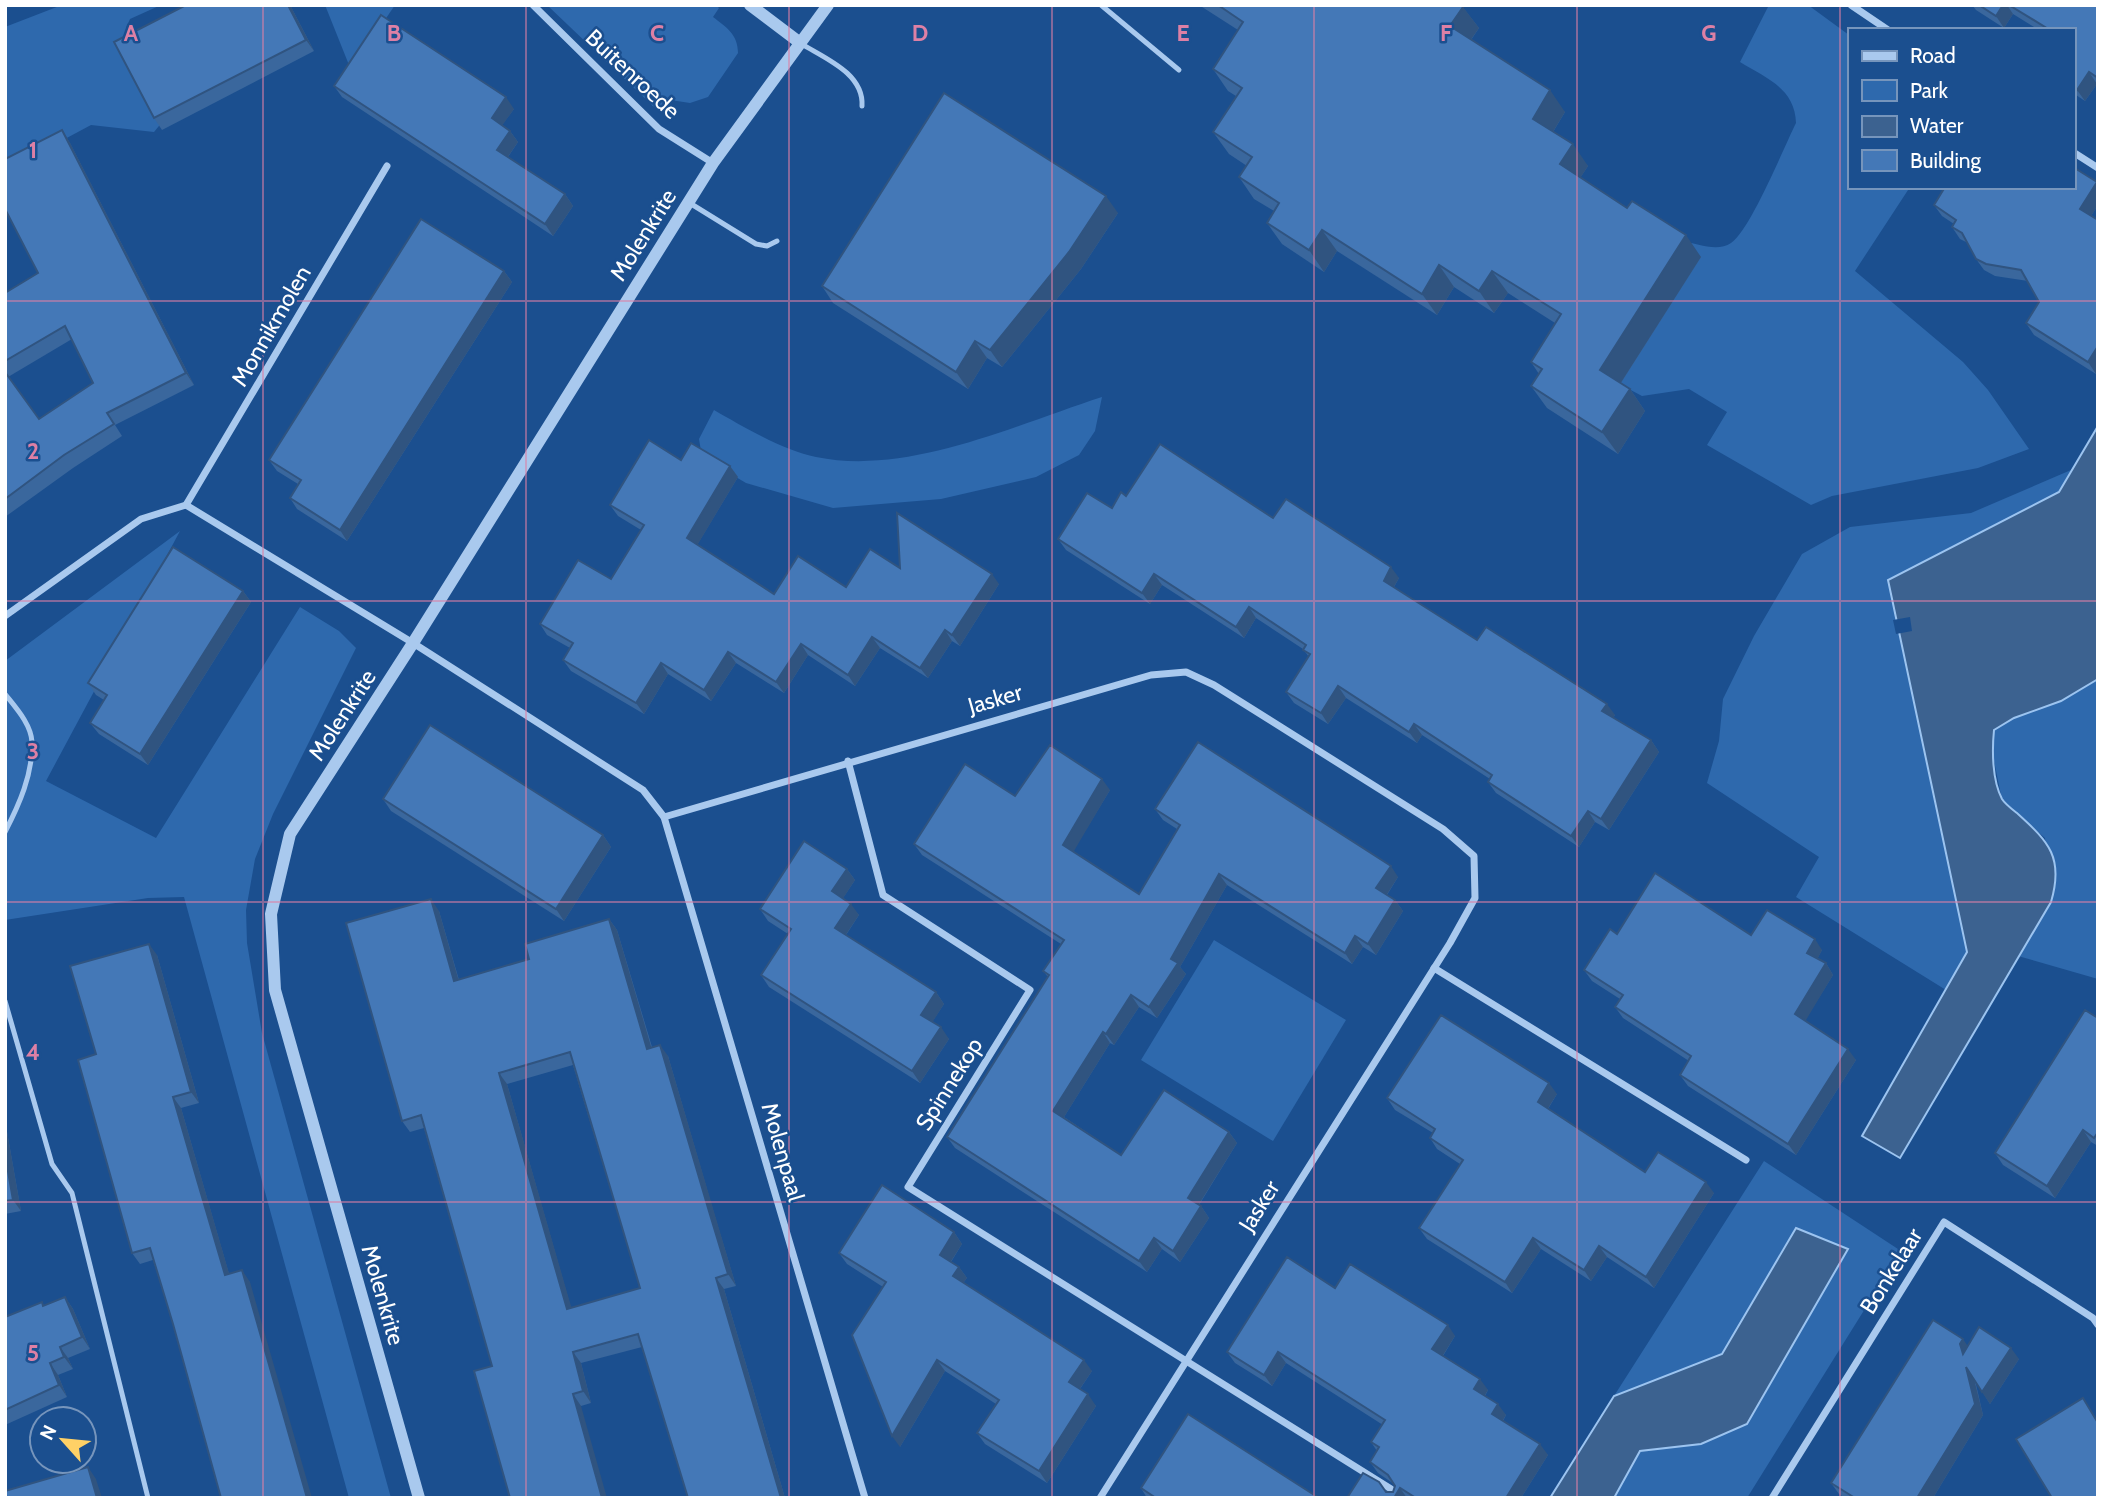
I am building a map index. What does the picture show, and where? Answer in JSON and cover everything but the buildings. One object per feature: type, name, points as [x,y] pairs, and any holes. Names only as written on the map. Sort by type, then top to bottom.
[{"type":"street","name":"Buitenroede","points":[[533,5],[659,129],[713,163]]},
{"type":"street","points":[[750,5],[799,42]]},
{"type":"street","name":"Molenkrite","points":[[419,1498],[275,990],[271,914],[290,834],[414,643],[713,163],[828,5]]},
{"type":"street","points":[[1851,5],[1885,28]]},
{"type":"street","points":[[2075,153],[2098,168]]},
{"type":"street","name":"Monnikmolen","points":[[186,505],[387,166]]},
{"type":"street","points":[[5,615],[141,519],[186,505],[414,643],[643,790],[664,817]]},
{"type":"street","name":"Jasker","points":[[664,817],[848,761],[1151,675],[1186,672],[1214,685],[1443,829],[1474,856],[1475,898],[1434,968],[1100,1498]]},
{"type":"street","name":"Spinnekop","points":[[848,761],[883,895],[1030,990],[908,1187],[1186,1359]]},
{"type":"street","name":"Molenpaal","points":[[664,817],[865,1498]]},
{"type":"street","points":[[1434,968],[1746,1160]]},
{"type":"street","name":"Bonkelaar","points":[[1772,1498],[1944,1222],[2093,1318],[2098,1325]]},
{"type":"street","points":[[1186,1359],[1391,1489],[1397,1498]]},
{"type":"lane","points":[[1101,5],[1180,70]]},
{"type":"lane","points":[[799,42],[855,78],[863,92],[862,106]]},
{"type":"lane","points":[[688,202],[756,244],[767,246],[777,241]]},
{"type":"lane","points":[[5,694],[23,717],[32,741],[23,799],[5,832]]},
{"type":"lane","points":[[5,1001],[52,1164],[72,1193],[148,1498]]},
{"type":"green space","points":[[62,5],[161,5],[130,19],[126,28],[161,104],[163,121],[154,132],[91,125],[5,171],[5,27]]},
{"type":"green space","points":[[325,5],[395,5],[351,70]]},
{"type":"green space","points":[[547,5],[716,5],[719,8],[713,17],[734,36],[738,53],[708,97],[690,103],[664,99],[661,109],[655,108]]},
{"type":"green space","points":[[1769,5],[1808,5],[1848,34],[1848,189],[1909,189],[1855,271],[1963,362],[1988,390],[2029,449],[1978,468],[1832,496],[1811,505],[1707,445],[1727,412],[1689,389],[1642,396],[1612,380],[1683,241],[1720,247],[1731,243],[1739,235],[1757,206],[1796,123],[1794,111],[1785,93],[1769,79],[1740,62]]},
{"type":"green space","points":[[1102,397],[1095,431],[1079,455],[1036,477],[941,499],[833,508],[746,483],[702,457],[699,439],[714,410],[764,437],[804,454],[851,461],[887,460],[961,445]]},
{"type":"green space","points":[[2071,470],[2059,492],[1888,580],[1967,952],[1946,990],[1796,897],[1819,857],[1707,783],[1719,741],[1723,699],[1754,636],[1802,554],[1850,527],[1971,513]]},
{"type":"green space","points":[[180,531],[46,781],[156,838],[300,607],[339,631],[356,648],[273,814],[255,859],[246,910],[247,943],[262,1033],[391,1498],[349,1498],[184,897],[148,898],[5,920],[5,661]]},
{"type":"green space","points":[[2098,679],[2098,979],[2018,956],[2051,902],[2045,838],[2002,800],[1992,751],[1994,730],[2014,718],[2061,701]]},
{"type":"green space","points":[[1214,940],[1346,1020],[1273,1141],[1141,1060]]},
{"type":"green space","points":[[1764,1161],[1901,1251],[1747,1498],[1614,1498],[1640,1451],[1701,1444],[1848,1249],[1796,1228],[1722,1354],[1614,1396]]},
{"type":"water","points":[[2098,426],[2098,679],[2061,701],[2014,718],[1994,730],[1995,774],[2002,799],[2038,833],[2051,852],[2056,874],[2051,902],[1900,1158],[1862,1136],[1967,952],[1888,580],[2059,492]]},
{"type":"water","points":[[1796,1228],[1848,1249],[1747,1424],[1701,1444],[1640,1451],[1614,1498],[1550,1498],[1614,1396],[1722,1354]]},
{"type":"pier","points":[[1910,617],[1912,631],[1896,634],[1893,620]]}]
